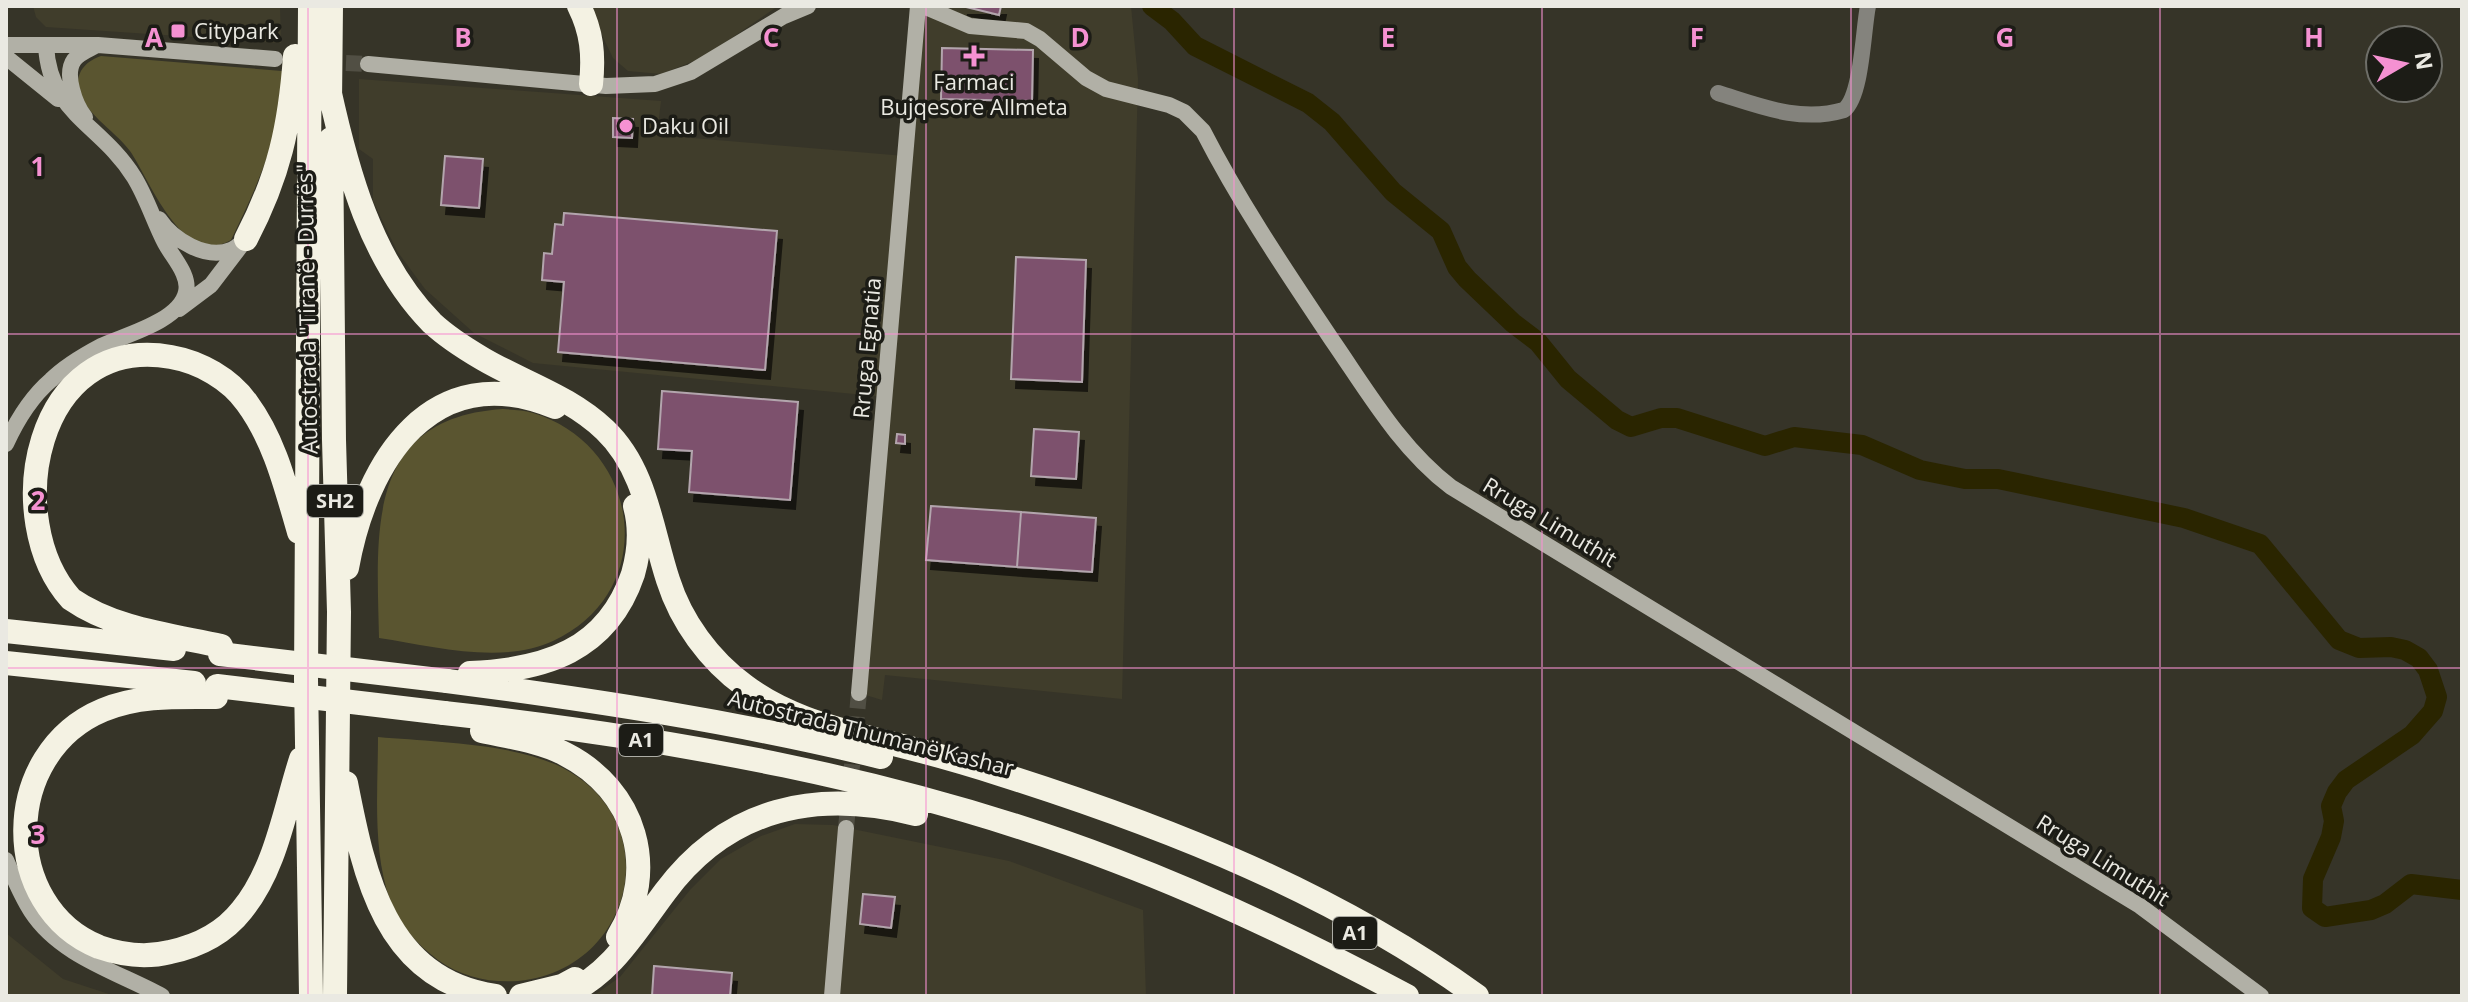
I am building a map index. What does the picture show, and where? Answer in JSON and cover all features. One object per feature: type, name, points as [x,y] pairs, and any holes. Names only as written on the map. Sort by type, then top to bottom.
[{"type":"highway","points":[[246,239],[266,196],[285,142],[300,6]]},
{"type":"highway","name":"Autostrada \"Tiranë - Durrës\"","points":[[310,6],[307,739],[311,996]]},
{"type":"highway","name":"Autostrada \"Tiranë - Durrës\"","points":[[331,6],[329,89],[339,612],[335,996]]},
{"type":"highway","points":[[331,51],[343,6]]},
{"type":"highway","points":[[579,6],[589,25],[592,43],[591,84]]},
{"type":"highway","points":[[329,89],[342,148],[358,198],[376,240],[404,288],[433,323],[454,341],[571,404],[619,445],[639,482],[669,584],[679,607],[693,633],[725,670],[769,702],[818,724],[1003,775],[1140,820],[1179,845]]},
{"type":"highway","points":[[220,650],[117,622],[92,612],[68,597],[34,559],[22,532],[17,505],[17,474],[24,444],[48,402],[84,371],[132,354],[185,359],[209,370],[245,400],[259,420],[283,478],[307,561]]},
{"type":"highway","points":[[339,612],[360,510],[387,455],[405,432],[429,412],[458,399],[488,394],[518,396],[564,411],[602,440],[630,487],[637,512],[639,538],[629,585],[608,621],[571,652],[520,668],[447,678]]},
{"type":"highway","points":[[6,631],[220,650]]},
{"type":"highway","name":"Autostrada Thumanë Kashar","points":[[220,650],[355,670],[447,678],[701,719],[960,777],[1179,845],[1237,870],[1470,996]]},
{"type":"highway","points":[[6,663],[217,692]]},
{"type":"highway","points":[[217,692],[144,699],[103,710],[64,733],[38,760],[19,811],[16,833],[20,856],[27,882],[37,900],[70,933],[113,952],[159,955],[187,948],[224,929],[247,903],[265,870],[307,739]]},
{"type":"highway","name":"A1","points":[[217,692],[353,702],[443,718],[519,722],[655,742],[874,786],[1101,855],[1232,919],[1337,959],[1407,996]]},
{"type":"highway","points":[[443,718],[563,753],[591,771],[612,792],[633,830],[640,865],[638,885],[634,904],[614,943],[584,975],[562,986],[521,996]]},
{"type":"highway","points":[[337,735],[355,837],[383,914],[410,953],[427,970],[456,986],[495,996]]},
{"type":"highway","points":[[563,996],[592,980],[609,966],[675,879],[705,849],[762,816],[814,803],[854,802],[925,816],[1178,895]]},
{"type":"highway","points":[[1237,870],[1338,908],[1477,996]]},
{"type":"highway","points":[[1232,919],[1375,996]]},
{"type":"main road","points":[[368,64],[635,87],[672,80],[717,58],[784,16],[808,6]]},
{"type":"main road","name":"Rruga Egnatia","points":[[859,693],[920,6]]},
{"type":"main road","name":"Rruga Limuthit","points":[[920,6],[970,26],[1026,31],[1086,78],[1106,89],[1169,105],[1195,121],[1256,226],[1384,417],[1411,452],[1451,487],[2140,906],[2261,996]]},
{"type":"main road","points":[[6,45],[98,45],[275,59]]},
{"type":"main road","points":[[46,45],[51,81],[66,106]]},
{"type":"main road","points":[[98,45],[71,64],[70,78],[80,111],[135,178],[164,242],[183,274],[187,288],[184,300],[171,314]]},
{"type":"main road","points":[[6,57],[96,131]]},
{"type":"main road","points":[[147,202],[163,225],[182,241],[202,251],[219,253],[233,250],[246,239]]},
{"type":"main road","points":[[6,444],[18,420],[51,380],[99,347],[171,314],[211,285],[246,239]]},
{"type":"main road","points":[[832,996],[846,828]]},
{"type":"main road","points":[[6,860],[32,914],[47,930],[88,959],[162,996]]},
{"type":"street","points":[[1718,93],[1781,113],[1811,116],[1848,108],[1858,78],[1868,6]]},
{"type":"shaded area","name":"Citypark","points":[[33,6],[280,6],[281,43],[46,27],[36,17]]},
{"type":"shaded area","points":[[588,6],[778,6],[704,57],[661,74],[628,71],[613,58]]},
{"type":"shaded area","points":[[918,6],[1131,6],[1138,79],[1122,699],[885,675],[882,700],[859,693],[885,397],[533,363],[474,333],[425,289],[397,251],[373,201],[373,159],[359,149],[359,79],[661,101],[657,135],[905,156]]},
{"type":"shaded area","points":[[101,56],[282,71],[278,116],[267,158],[231,240],[213,246],[197,242],[183,232],[157,199],[130,151],[85,103],[78,83],[80,73],[88,63]]},
{"type":"shaded area","points":[[503,409],[533,413],[569,430],[597,455],[615,486],[624,520],[623,555],[611,588],[588,618],[553,641],[533,648],[511,652],[467,652],[379,638],[381,522],[388,488],[402,458],[425,434],[458,417]]},
{"type":"shaded area","points":[[378,737],[473,745],[521,753],[563,768],[596,792],[617,823],[625,857],[623,891],[611,923],[589,951],[558,971],[518,981],[497,981],[457,971],[416,941],[394,909],[384,880],[377,819]]},
{"type":"shaded area","points":[[795,824],[833,825],[1009,861],[1143,910],[1146,996],[593,996],[620,977],[690,890],[721,859],[761,836]]},
{"type":"shaded area","points":[[6,933],[63,979],[115,996],[6,996]]},
{"type":"building","points":[[962,6],[1001,6],[999,15]]},
{"type":"building","points":[[942,48],[1033,50],[1032,101],[941,99]]},
{"type":"building","points":[[613,118],[633,119],[632,138],[613,137]]},
{"type":"building","points":[[445,156],[483,159],[479,208],[441,205]]},
{"type":"building","points":[[564,213],[777,231],[765,370],[558,352],[564,282],[542,280],[544,253],[552,254],[555,224],[563,225]]},
{"type":"building","points":[[1016,257],[1086,260],[1082,382],[1011,379]]},
{"type":"building","points":[[662,391],[798,402],[790,500],[689,492],[692,451],[658,449]]},
{"type":"building","points":[[1034,429],[1079,432],[1076,479],[1031,476]]},
{"type":"building","points":[[897,434],[905,435],[905,444],[896,443]]},
{"type":"building","points":[[931,506],[1021,512],[1017,567],[926,560]]},
{"type":"building","points":[[1021,512],[1096,518],[1092,572],[1017,567]]},
{"type":"building","points":[[863,894],[895,897],[891,928],[860,924]]},
{"type":"building","points":[[654,966],[732,973],[730,996],[652,996]]},
{"type":"waterway","points":[[1152,6],[1172,21],[1195,46],[1308,103],[1332,122],[1393,192],[1441,231],[1457,267],[1467,279],[1538,342],[1568,379],[1617,420],[1631,427],[1661,418],[1677,418],[1765,446],[1794,437],[1862,445],[1920,470],[1965,479],[1998,479],[2184,518],[2260,544],[2339,640],[2359,648],[2405,650],[2419,658],[2428,670],[2437,697],[2433,711],[2412,735],[2346,780],[2337,792],[2331,806],[2334,821],[2331,837],[2313,879],[2312,908],[2325,917],[2371,910],[2385,904],[2411,884],[2462,890]]},
{"type":"tunnel","points":[[322,62],[368,64]]},
{"type":"tunnel","points":[[846,828],[859,693]]},
{"type":"place","name":"Citypark","points":[[178,31]]},
{"type":"place","name":"Farmaci Bujqesore Allmeta","points":[[974,56]]},
{"type":"place","name":"Daku Oil","points":[[626,126]]}]
